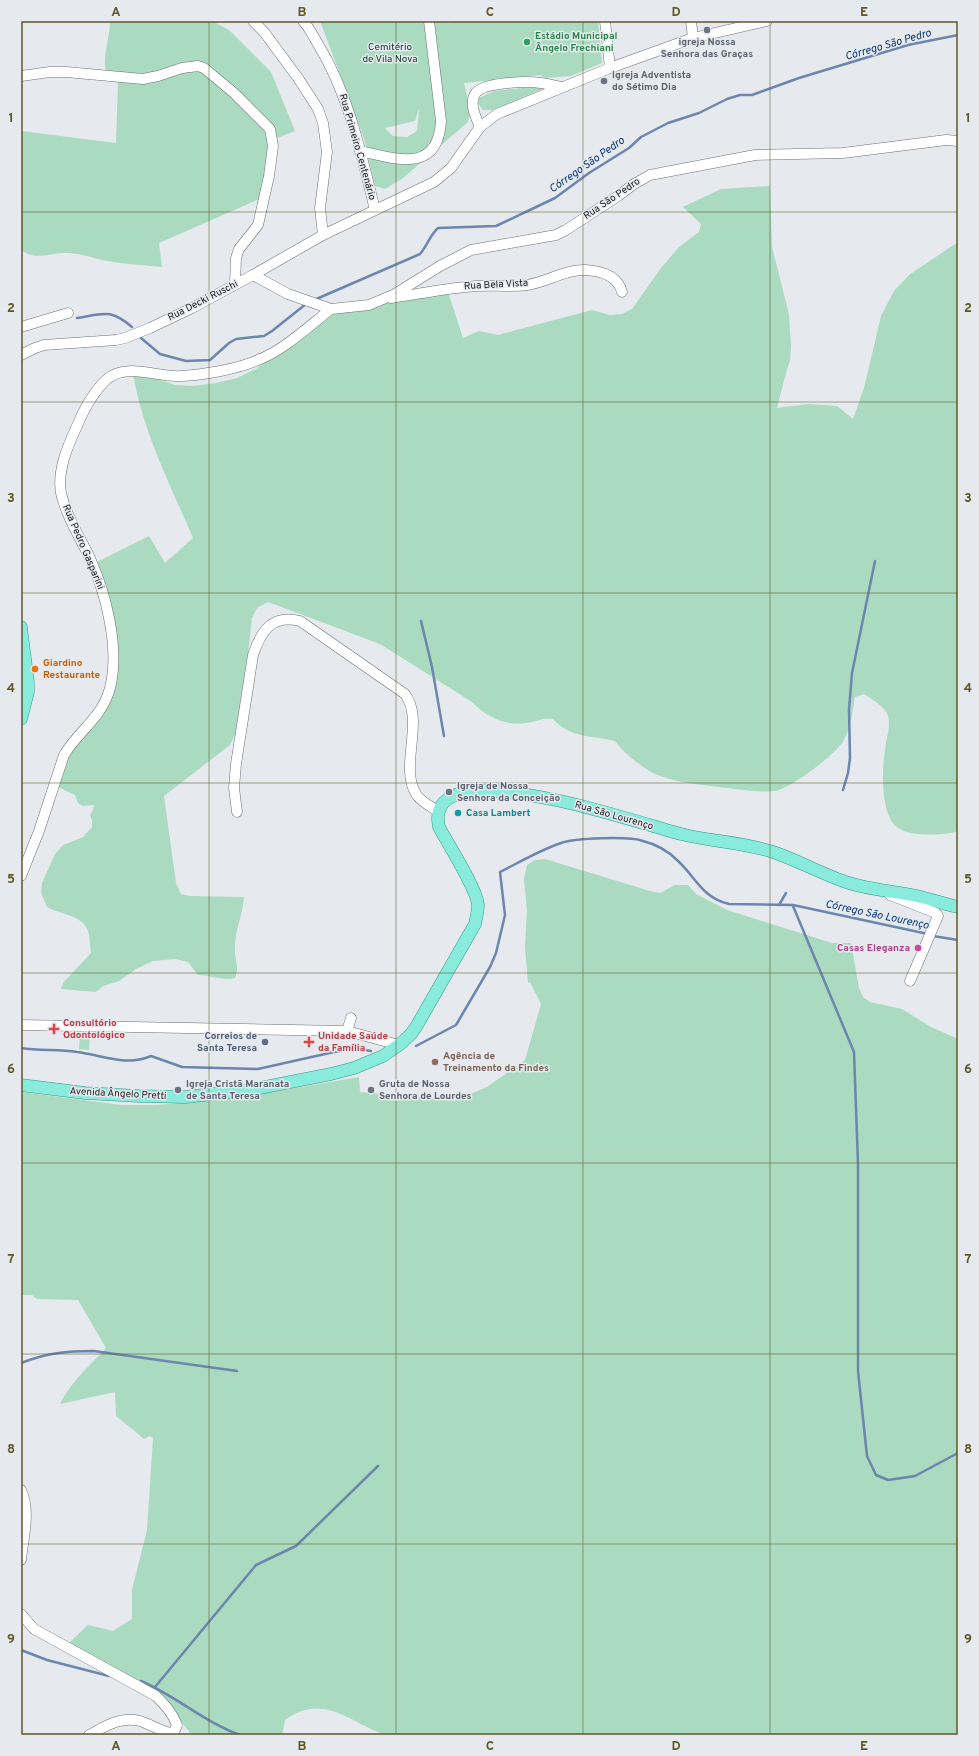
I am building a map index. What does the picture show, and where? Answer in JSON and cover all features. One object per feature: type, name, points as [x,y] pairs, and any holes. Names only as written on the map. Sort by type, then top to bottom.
[{"type":"main road","points":[[21,627],[28,692],[21,717]]},
{"type":"main road","name":"Rua São Lourenço","points":[[438,811],[443,803],[451,796],[488,790],[552,798],[680,834],[761,849],[837,879],[877,890],[918,896],[958,907]]},
{"type":"main road","points":[[399,1045],[416,1027],[475,924],[478,914],[475,893],[438,827],[438,811]]},
{"type":"main road","name":"Avenida Ângelo Pretti","points":[[21,1085],[85,1093],[139,1096],[185,1097],[226,1093],[331,1074],[354,1068],[376,1059],[399,1045]]},
{"type":"street","points":[[253,21],[264,32],[298,78],[318,109],[323,123],[327,152],[320,203],[322,235]]},
{"type":"street","points":[[360,151],[402,159],[413,159],[422,158],[434,148],[440,136],[441,121],[429,21]]},
{"type":"street","points":[[605,21],[610,68]]},
{"type":"street","points":[[691,21],[693,38]]},
{"type":"street","points":[[720,21],[721,32]]},
{"type":"street","name":"Rua Decki Ruschi","points":[[21,355],[44,345],[125,338],[192,308],[322,235],[423,188],[451,168],[480,127],[497,114],[610,68],[693,38],[767,21]]},
{"type":"street","name":"Rua Primeiro Centenário","points":[[305,22],[336,77],[348,106],[375,210]]},
{"type":"street","points":[[21,76],[50,72],[66,72],[143,78],[158,76],[182,68],[198,66],[209,72],[234,93],[270,129],[273,146],[269,176],[258,225],[239,249],[236,258],[235,284]]},
{"type":"street","points":[[480,127],[473,108],[475,94],[479,90],[488,86],[524,82],[541,83],[562,87]]},
{"type":"street","name":"Rua São Pedro","points":[[331,309],[369,305],[383,300],[440,266],[471,250],[556,235],[598,209],[641,179],[658,173],[755,155],[843,153],[946,140],[958,141]]},
{"type":"street","name":"Rua Bela Vista","points":[[383,300],[458,288],[528,285],[571,272],[584,270],[608,275],[621,286],[622,292]]},
{"type":"street","points":[[253,275],[272,286],[304,300],[331,309]]},
{"type":"street","name":"Rua Pedro Gasparini","points":[[21,876],[39,831],[64,755],[71,744],[91,724],[99,713],[105,702],[110,686],[112,643],[109,617],[102,590],[90,558],[68,514],[62,493],[61,483],[70,440],[88,405],[100,387],[112,375],[119,373],[128,371],[179,376],[207,373],[258,361],[284,344],[331,309]]},
{"type":"street","points":[[21,327],[68,313]]},
{"type":"street","points":[[237,812],[234,788],[235,770],[252,655],[265,629],[274,622],[288,619],[300,621],[405,694],[412,714],[410,767],[415,794],[423,802],[438,811]]},
{"type":"street","points":[[877,890],[936,913],[938,916],[910,981]]},
{"type":"street","points":[[347,1030],[350,1018]]},
{"type":"street","points":[[21,1025],[347,1030],[399,1045]]},
{"type":"street","points":[[21,1490],[24,1495],[25,1517],[21,1560]]},
{"type":"street","points":[[21,1614],[34,1629],[156,1696],[170,1711],[177,1725],[174,1732],[170,1732],[140,1721],[128,1719],[114,1722],[90,1735]]},
{"type":"green space","points":[[110,21],[212,21],[229,30],[271,72],[295,131],[267,142],[275,152],[266,196],[159,243],[162,267],[107,261],[71,253],[37,256],[21,250],[21,131],[116,143],[118,83],[108,79],[105,65]]},
{"type":"green space","name":"Cemitério de Vila Nova","points":[[320,21],[449,21],[451,26],[450,21],[598,21],[602,63],[571,76],[544,78],[541,75],[464,83],[470,109],[468,122],[403,178],[385,189],[375,186],[364,138]],"holes":[[[419,109],[417,131],[407,137],[393,136],[385,128],[415,121]]]},
{"type":"green space","points":[[541,86],[542,89],[493,110],[483,110],[478,103],[479,98],[494,91]]},
{"type":"green space","points":[[770,186],[772,247],[789,315],[791,346],[790,361],[777,408],[809,404],[837,406],[853,419],[864,388],[881,316],[894,291],[909,275],[958,242],[958,831],[929,835],[915,834],[900,829],[894,825],[888,815],[883,787],[884,758],[889,729],[888,716],[881,706],[864,694],[855,697],[849,727],[845,738],[837,749],[821,764],[782,789],[775,791],[743,790],[692,784],[672,780],[648,770],[635,761],[615,741],[574,733],[567,730],[553,719],[514,723],[492,717],[472,702],[380,644],[268,602],[257,608],[252,618],[240,724],[230,745],[164,796],[176,883],[181,894],[190,896],[244,897],[235,941],[237,970],[235,978],[226,979],[198,975],[188,962],[175,959],[153,961],[136,969],[119,981],[103,986],[96,992],[61,989],[63,983],[91,953],[89,933],[81,921],[47,907],[41,893],[42,883],[55,854],[63,845],[83,837],[92,827],[90,815],[94,805],[83,806],[78,803],[75,795],[56,786],[63,762],[97,721],[114,668],[95,563],[149,536],[165,563],[193,538],[166,477],[150,435],[137,393],[133,372],[175,385],[193,386],[237,378],[256,369],[334,309],[448,292],[463,338],[479,331],[498,335],[592,310],[610,315],[622,314],[632,309],[661,268],[679,247],[699,232],[701,224],[683,207],[721,189]]},
{"type":"green space","points":[[545,859],[660,893],[675,885],[688,885],[696,894],[727,910],[832,943],[851,943],[859,988],[863,997],[870,1002],[902,1009],[931,1027],[958,1039],[958,1735],[385,1735],[336,1712],[324,1709],[311,1709],[298,1712],[285,1720],[282,1735],[192,1735],[169,1707],[69,1643],[88,1625],[113,1631],[132,1619],[132,1590],[147,1530],[153,1438],[150,1436],[144,1439],[116,1416],[115,1392],[60,1404],[69,1388],[106,1348],[78,1300],[37,1299],[32,1295],[21,1295],[21,1092],[122,1105],[157,1105],[242,1097],[359,1077],[360,1092],[454,1101],[487,1087],[525,1060],[541,1004],[530,982],[528,983],[525,947],[527,910],[524,879],[527,865],[535,860]]},
{"type":"green space","points":[[80,1032],[90,1032],[89,1050],[79,1049]]},
{"type":"waterway","name":"Córrego São Pedro","points":[[314,300],[420,254],[438,228],[496,226],[555,198],[589,173],[629,148],[641,137],[668,123],[699,113],[727,99],[740,95],[752,95],[799,78],[908,45],[958,35]]},
{"type":"waterway","name":"Córrego São Pedro","points":[[141,338],[160,354],[186,361],[210,360],[229,343],[236,339],[264,336],[306,304]]},
{"type":"waterway","name":"Córrego São Pedro","points":[[77,318],[106,314],[118,317],[132,327]]},
{"type":"waterway","points":[[843,790],[848,773],[850,758],[849,709],[852,673],[875,561]]},
{"type":"waterway","points":[[421,621],[432,667],[444,736]]},
{"type":"waterway","name":"Córrego São Lourenço","points":[[416,1046],[456,1025],[490,967],[496,953],[505,915],[500,872],[545,849],[568,841],[626,838],[636,839],[652,844],[661,848],[684,866],[700,886],[712,897],[729,904],[793,905],[928,934]]},
{"type":"waterway","points":[[779,905],[786,893]]},
{"type":"waterway","points":[[793,906],[854,1052],[858,1164],[858,1371],[867,1456],[876,1475],[888,1480],[915,1476],[958,1453]]},
{"type":"waterway","name":"Córrego São Lourenço","points":[[933,936],[958,940]]},
{"type":"waterway","name":"Córrego São Lourenço","points":[[21,1048],[70,1051],[123,1060],[142,1059],[151,1056],[182,1067],[258,1069],[334,1052],[358,1049],[371,1051]]},
{"type":"waterway","points":[[21,1363],[57,1353],[94,1351],[237,1371]]},
{"type":"waterway","points":[[155,1687],[256,1565],[296,1546],[378,1466]]},
{"type":"waterway","points":[[21,1650],[47,1660],[109,1676]]},
{"type":"waterway","points":[[141,1681],[154,1687],[214,1723],[240,1735]]},
{"type":"place","name":"igreja Nossa Senhora das Graças","points":[[707,30]]},
{"type":"place","name":"Estádio Municipal Ângelo Frechiani","points":[[527,42]]},
{"type":"place","name":"Igreja Adventista do Sétimo Dia","points":[[604,81]]},
{"type":"place","name":"Giardino Restaurante","points":[[35,669]]},
{"type":"place","name":"Igreja de Nossa Senhora da Conceição","points":[[449,792]]},
{"type":"place","name":"Casa Lambert","points":[[458,813]]},
{"type":"place","name":"Casas Eleganza","points":[[918,948]]},
{"type":"place","name":"Consultório Odontológico","points":[[54,1029]]},
{"type":"place","name":"Correios de Santa Teresa","points":[[265,1042]]},
{"type":"place","name":"Unidade Saúde da Família","points":[[309,1042]]},
{"type":"place","name":"Agência de Treinamento da Findes","points":[[435,1062]]},
{"type":"place","name":"Igreja Cristã Maranata de Santa Teresa","points":[[178,1090]]},
{"type":"place","name":"Gruta de Nossa Senhora de Lourdes","points":[[371,1090]]}]
